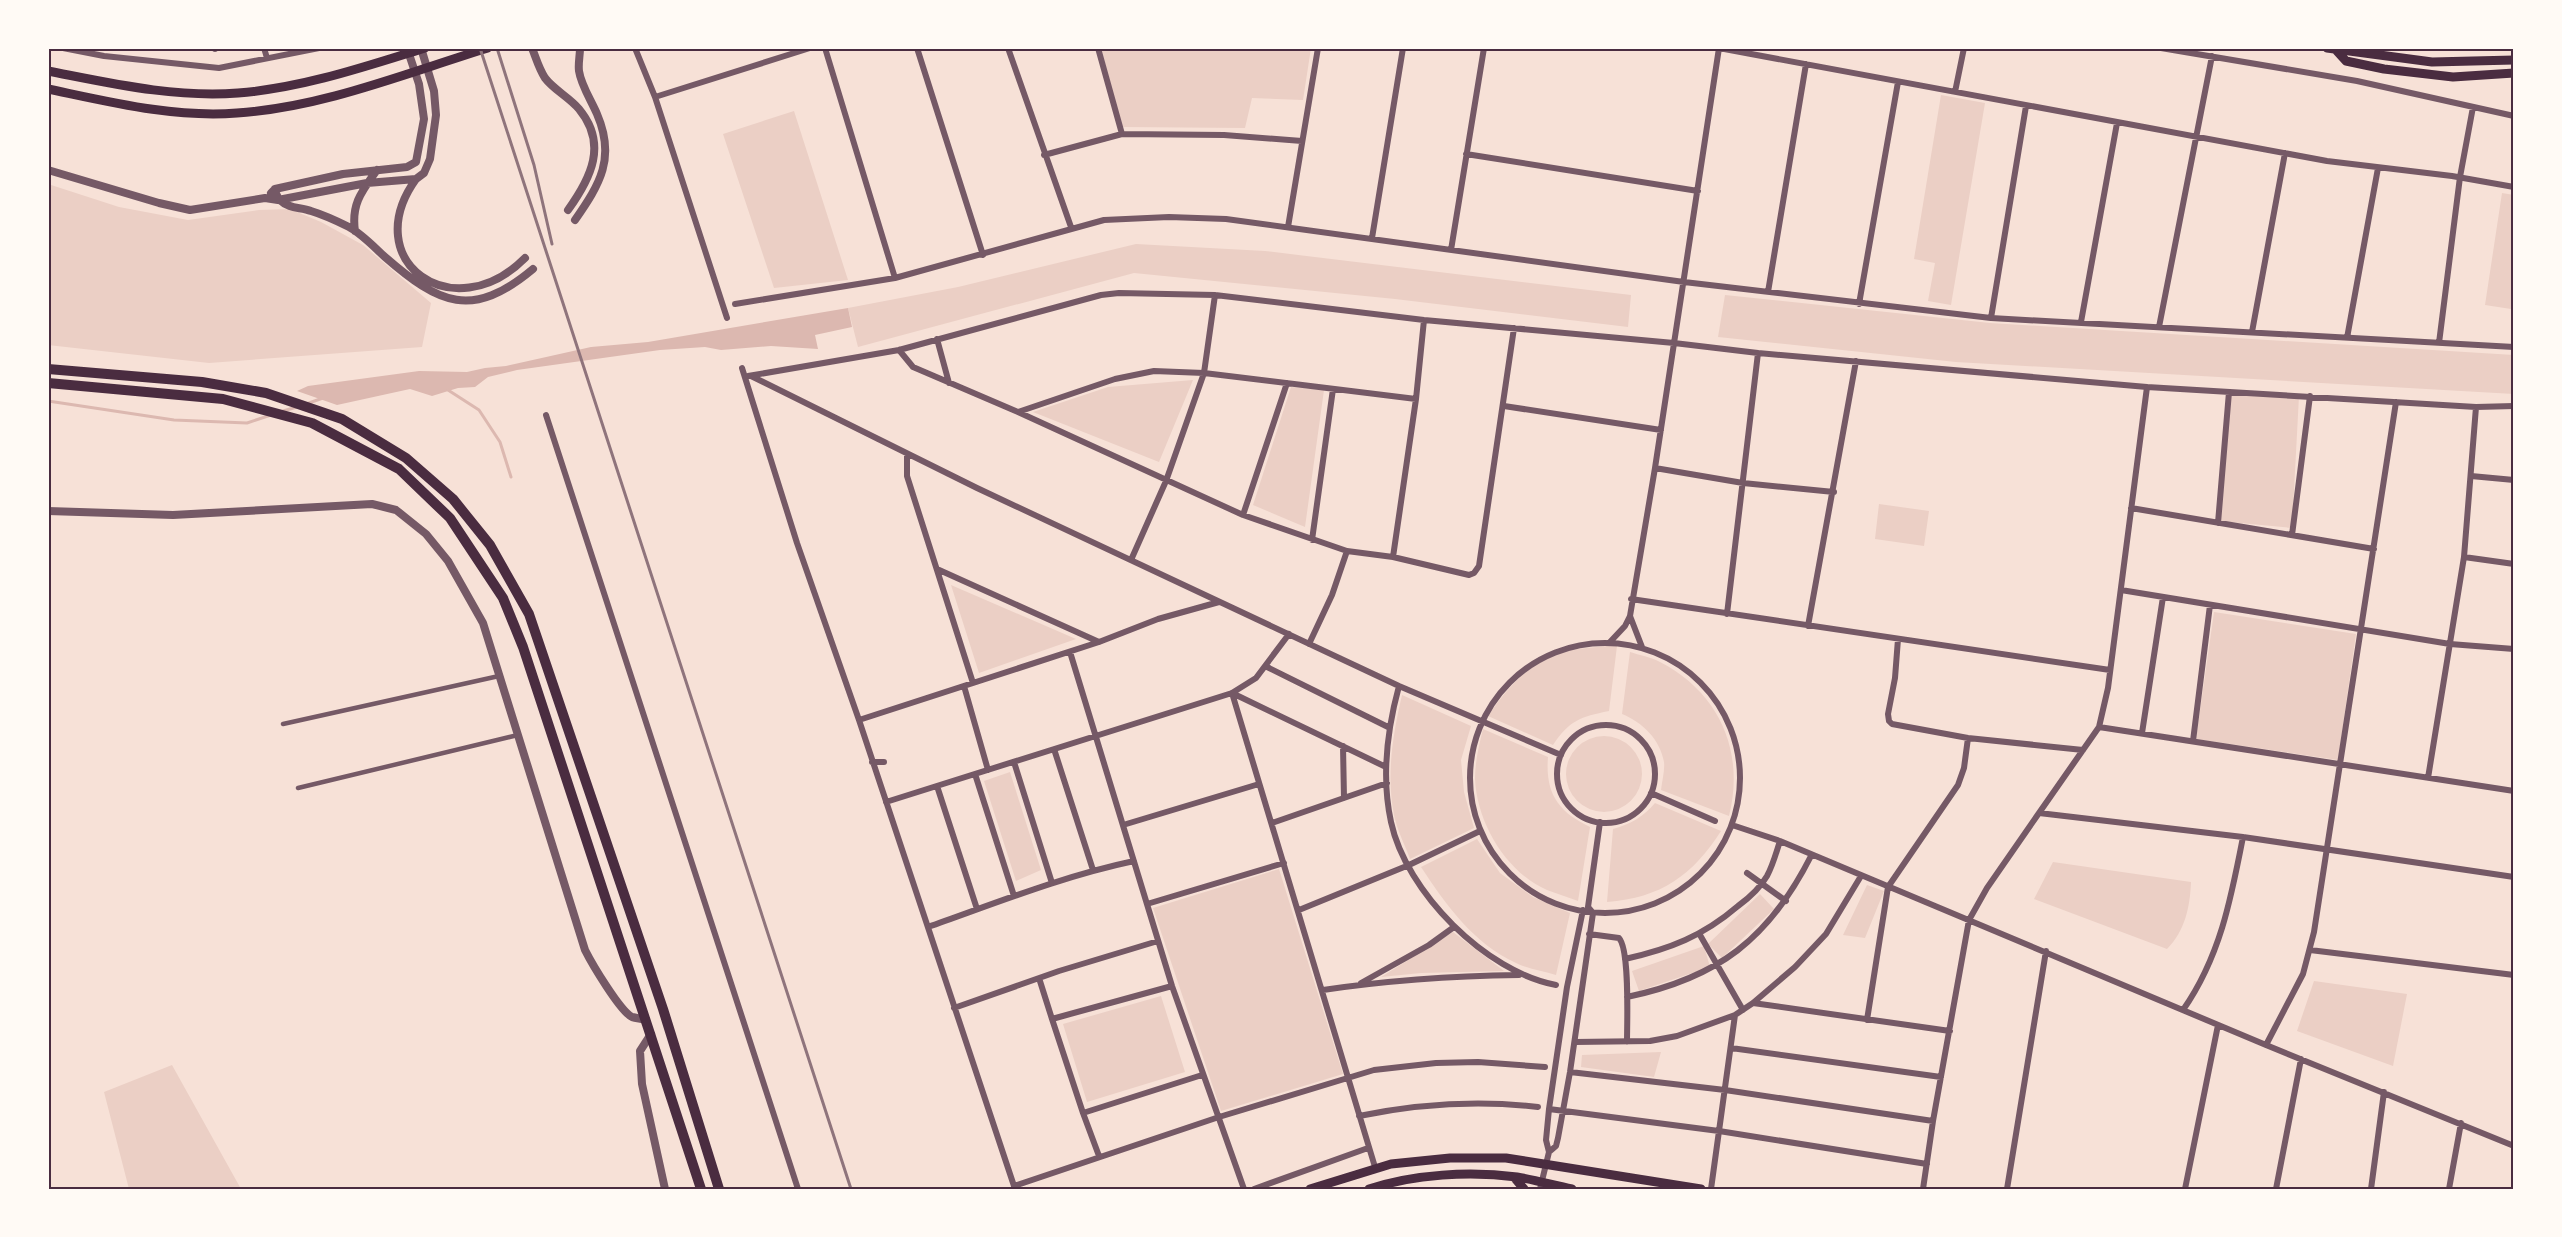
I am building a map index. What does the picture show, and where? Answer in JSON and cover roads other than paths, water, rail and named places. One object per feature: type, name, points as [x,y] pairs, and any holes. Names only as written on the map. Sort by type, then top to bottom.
[{"type":"highway","points":[[48,369],[202,382],[266,393],[342,419],[406,458],[453,499],[490,545],[529,614],[663,1009],[719,1189]]},
{"type":"highway","points":[[48,383],[223,399],[312,423],[399,469],[450,518],[503,598],[546,716],[701,1189]]},
{"type":"main road","points":[[48,71],[126,86],[196,93],[236,93],[272,89],[310,81],[423,48]]},
{"type":"main road","points":[[48,89],[160,110],[235,113],[316,102],[488,48]]},
{"type":"main road","points":[[2332,49],[2433,62],[2514,60]]},
{"type":"main road","points":[[2332,49],[2346,61],[2384,69],[2452,77],[2514,73]]},
{"type":"main road","points":[[1310,1189],[1375,1167],[1450,1158],[1506,1158],[1701,1189]]},
{"type":"main road","points":[[1369,1189],[1391,1182],[1448,1176],[1514,1177],[1541,1186],[1572,1189]]},
{"type":"main road","points":[[1514,1177],[1524,1189]]},
{"type":"street","points":[[63,48],[219,68],[319,48]]},
{"type":"street","points":[[125,48],[125,57]]},
{"type":"street","points":[[264,48],[267,58]]},
{"type":"street","points":[[266,198],[275,189],[343,174],[407,167],[418,160],[424,118],[418,84],[407,48]]},
{"type":"street","points":[[423,48],[434,91],[436,115],[430,159],[424,173],[416,179],[399,210],[397,230],[408,263],[426,280],[444,287],[465,289],[496,280],[513,270],[525,258]]},
{"type":"street","points":[[532,48],[542,74],[579,110],[585,118],[593,139],[593,162],[589,179],[568,210]]},
{"type":"street","points":[[575,220],[597,188],[603,169],[605,148],[600,121],[580,76],[580,48]]},
{"type":"street","points":[[635,48],[655,97],[728,318]]},
{"type":"street","points":[[655,97],[810,48]]},
{"type":"street","points":[[825,48],[895,278]]},
{"type":"street","points":[[917,48],[983,255]]},
{"type":"street","points":[[1008,48],[1071,227]]},
{"type":"street","points":[[1098,48],[1122,134]]},
{"type":"street","points":[[1288,227],[1318,48]]},
{"type":"street","points":[[1372,238],[1403,48]]},
{"type":"street","points":[[1451,250],[1484,48]]},
{"type":"street","points":[[1610,642],[1625,626],[1630,616],[1631,599],[1661,430],[1719,48],[2285,153],[2378,168],[2460,177],[2514,187]]},
{"type":"street","points":[[1955,92],[1964,48]]},
{"type":"street","points":[[2161,48],[2357,81],[2514,116]]},
{"type":"street","points":[[2159,327],[2212,56]]},
{"type":"street","points":[[1768,292],[1806,64]]},
{"type":"street","points":[[1859,304],[1898,82]]},
{"type":"street","points":[[1991,318],[2026,106]]},
{"type":"street","points":[[2439,343],[2460,177],[2473,107]]},
{"type":"street","points":[[2081,322],[2117,123]]},
{"type":"street","points":[[1044,155],[1122,134],[1224,135],[1302,141]]},
{"type":"street","points":[[2252,332],[2285,153]]},
{"type":"street","points":[[1466,154],[1698,191]]},
{"type":"street","points":[[2347,338],[2378,168]]},
{"type":"street","points":[[48,170],[190,210],[266,198],[279,200],[368,183],[416,179]]},
{"type":"street","points":[[355,231],[357,198],[377,170]]},
{"type":"street","points":[[275,189],[279,200],[287,206],[310,210],[355,231],[417,284],[429,292],[453,300],[475,300],[488,297],[513,284],[533,269]]},
{"type":"street","points":[[735,304],[895,278],[983,255],[1071,227],[1104,220],[1169,217],[1226,219],[1684,282],[1991,318],[2514,347]]},
{"type":"street","points":[[1414,244],[1415,236]]},
{"type":"street","points":[[1561,755],[1399,686],[1219,602],[907,454],[749,376],[899,350],[1101,295],[1119,293],[1215,295],[1424,320],[1758,353],[2146,387],[2476,407],[2514,406]]},
{"type":"street","points":[[1131,560],[1166,481],[1204,373],[1215,295]]},
{"type":"street","points":[[1393,557],[1416,399],[1424,320]]},
{"type":"street","points":[[899,350],[913,367],[1018,412],[1243,515],[1347,551],[1393,557],[1469,575],[1479,566],[1514,328]]},
{"type":"street","points":[[937,339],[949,382]]},
{"type":"street","points":[[1727,614],[1758,353]]},
{"type":"street","points":[[1808,626],[1856,361]]},
{"type":"street","points":[[742,369],[797,543],[859,720],[1014,1188],[1099,1156],[1348,1077],[1409,1064],[1478,1062],[1545,1066]]},
{"type":"street","points":[[1018,412],[1115,379],[1154,371],[1204,373],[1416,399]]},
{"type":"street","points":[[1243,515],[1287,383]]},
{"type":"street","points":[[1923,1189],[1969,920],[1993,878],[2098,727],[2110,670],[2146,387]]},
{"type":"street","points":[[1312,540],[1333,389]]},
{"type":"street","points":[[2218,523],[2229,392]]},
{"type":"street","points":[[2292,535],[2310,396]]},
{"type":"street","points":[[2266,1045],[2303,974],[2310,950],[2342,765],[2396,402]]},
{"type":"street","points":[[1504,406],[1661,430]]},
{"type":"street","points":[[2428,778],[2464,557],[2476,407]]},
{"type":"street","points":[[546,415],[798,1189]]},
{"type":"street","points":[[907,454],[908,476],[974,683]]},
{"type":"street","points":[[1655,468],[1743,483],[1834,492]]},
{"type":"street","points":[[2471,476],[2514,480]]},
{"type":"street","points":[[48,511],[172,515],[372,504],[396,510],[426,534],[448,561],[483,623],[585,950],[593,966],[624,1010],[631,1016],[646,1020]]},
{"type":"street","points":[[2132,508],[2374,549]]},
{"type":"street","points":[[1309,644],[1332,595],[1347,551]]},
{"type":"street","points":[[2464,557],[2514,564]]},
{"type":"street","points":[[937,569],[1100,642]]},
{"type":"street","points":[[2121,590],[2450,644],[2514,649]]},
{"type":"street","points":[[2142,733],[2163,597]]},
{"type":"street","points":[[1631,599],[2110,670]]},
{"type":"street","points":[[859,720],[1100,642],[1158,619],[1219,602]]},
{"type":"street","points":[[2193,741],[2210,605]]},
{"type":"street","points":[[1630,616],[1642,647]]},
{"type":"street","points":[[886,802],[1232,693],[1256,678],[1289,634]]},
{"type":"street","points":[[1898,639],[1889,721],[1968,738],[2083,750]]},
{"type":"street","points":[[1610,642],[1642,647],[1665,656],[1686,669],[1704,686],[1726,720],[1737,752],[1740,776],[1738,801],[1732,825],[1721,848],[1706,868],[1688,885],[1666,899],[1643,908],[1618,913],[1593,913],[1545,899],[1513,878],[1494,856],[1480,831],[1471,798],[1470,765],[1481,722],[1492,702],[1524,669],[1544,656],[1576,645],[1610,642]]},
{"type":"street","points":[[1070,652],[1172,986],[1244,1189]]},
{"type":"street","points":[[1265,666],[1388,727]]},
{"type":"street","points":[[283,724],[499,676]]},
{"type":"street","points":[[964,686],[988,770]]},
{"type":"street","points":[[1399,686],[1388,727],[1386,767],[1391,824],[1409,865],[1431,900],[1454,927],[1482,951],[1522,975],[1556,985]]},
{"type":"street","points":[[1232,693],[1386,767]]},
{"type":"street","points":[[1232,693],[1375,1167]]},
{"type":"street","points":[[1608,725],[1625,728],[1645,744],[1653,760],[1655,777],[1651,794],[1646,802],[1630,816],[1611,822],[1600,822],[1582,816],[1567,803],[1558,784],[1558,765],[1561,755],[1576,735],[1592,727],[1608,725]]},
{"type":"street","points":[[2098,727],[2514,791]]},
{"type":"street","points":[[298,788],[518,735]]},
{"type":"street","points":[[1867,1020],[1888,887],[1958,784],[1964,768],[1968,738]]},
{"type":"street","points":[[1343,746],[1344,798]]},
{"type":"street","points":[[1054,749],[1093,870]]},
{"type":"street","points":[[872,762],[884,762]]},
{"type":"street","points":[[1014,762],[1052,883]]},
{"type":"street","points":[[975,774],[1014,896]]},
{"type":"street","points":[[1272,823],[1387,783]]},
{"type":"street","points":[[1123,825],[1259,784]]},
{"type":"street","points":[[937,786],[977,909]]},
{"type":"street","points":[[1651,794],[1715,821]]},
{"type":"street","points":[[2039,813],[2242,837],[2514,877]]},
{"type":"street","points":[[1593,913],[1588,907],[1600,822]]},
{"type":"street","points":[[1732,825],[1780,841],[1811,856],[2514,1146]]},
{"type":"street","points":[[1299,910],[1409,865],[1480,831]]},
{"type":"street","points":[[2183,1010],[2198,989],[2217,947],[2228,911],[2242,837]]},
{"type":"street","points":[[1625,959],[1665,949],[1700,935],[1732,912],[1762,883],[1772,867],[1780,841]]},
{"type":"street","points":[[1627,997],[1663,988],[1717,966],[1745,945],[1786,901],[1811,856]]},
{"type":"street","points":[[928,927],[1052,883],[1093,870],[1134,861]]},
{"type":"street","points":[[1147,904],[1284,863]]},
{"type":"street","points":[[1747,873],[1786,901]]},
{"type":"street","points":[[1575,1042],[1627,1042],[1677,1036],[1735,1015],[1753,1003],[1795,967],[1826,934],[1861,876]]},
{"type":"street","points":[[1581,911],[1588,907]]},
{"type":"street","points":[[1541,1186],[1549,1152],[1545,1140],[1549,1108],[1581,911]]},
{"type":"street","points":[[1549,1152],[1556,1146],[1564,1112],[1593,913]]},
{"type":"street","points":[[1358,985],[1429,945],[1454,927]]},
{"type":"street","points":[[1589,934],[1622,939],[1627,997],[1627,1042]]},
{"type":"street","points":[[1700,935],[1743,1010]]},
{"type":"street","points":[[954,1008],[1039,978],[1158,941]]},
{"type":"street","points":[[2310,950],[2514,975]]},
{"type":"street","points":[[2007,1189],[2046,951]]},
{"type":"street","points":[[939,963],[949,960]]},
{"type":"street","points":[[1323,990],[1444,976],[1522,975]]},
{"type":"street","points":[[1039,978],[1099,1156]]},
{"type":"street","points":[[1052,1019],[1172,986]]},
{"type":"street","points":[[1753,1003],[1950,1031]]},
{"type":"street","points":[[1711,1189],[1735,1015]]},
{"type":"street","points":[[2185,1189],[2218,1025]]},
{"type":"street","points":[[651,1034],[640,1051],[642,1084],[665,1189]]},
{"type":"street","points":[[1731,1048],[1941,1077]]},
{"type":"street","points":[[2276,1189],[2301,1059]]},
{"type":"street","points":[[1570,1072],[1725,1090],[1933,1121]]},
{"type":"street","points":[[1083,1113],[1202,1075]]},
{"type":"street","points":[[2371,1189],[2384,1092]]},
{"type":"street","points":[[1359,1116],[1400,1108],[1449,1104],[1506,1104],[1538,1107]]},
{"type":"street","points":[[1549,1108],[1564,1112],[1719,1131],[1927,1164]]},
{"type":"street","points":[[2450,1189],[2461,1123]]},
{"type":"street","points":[[1254,1189],[1368,1148]]},
{"type":"waterway","points":[[448,390],[479,410],[500,442],[511,477]]},
{"type":"waterway","points":[[306,404],[323,398]]},
{"type":"waterway","points":[[48,401],[174,420],[247,423],[271,415]]},
{"type":"waterway","points":[[283,411],[297,407]]},
{"type":"railway","points":[[480,48],[851,1189]]},
{"type":"railway","points":[[497,48],[534,165],[552,244]]}]
